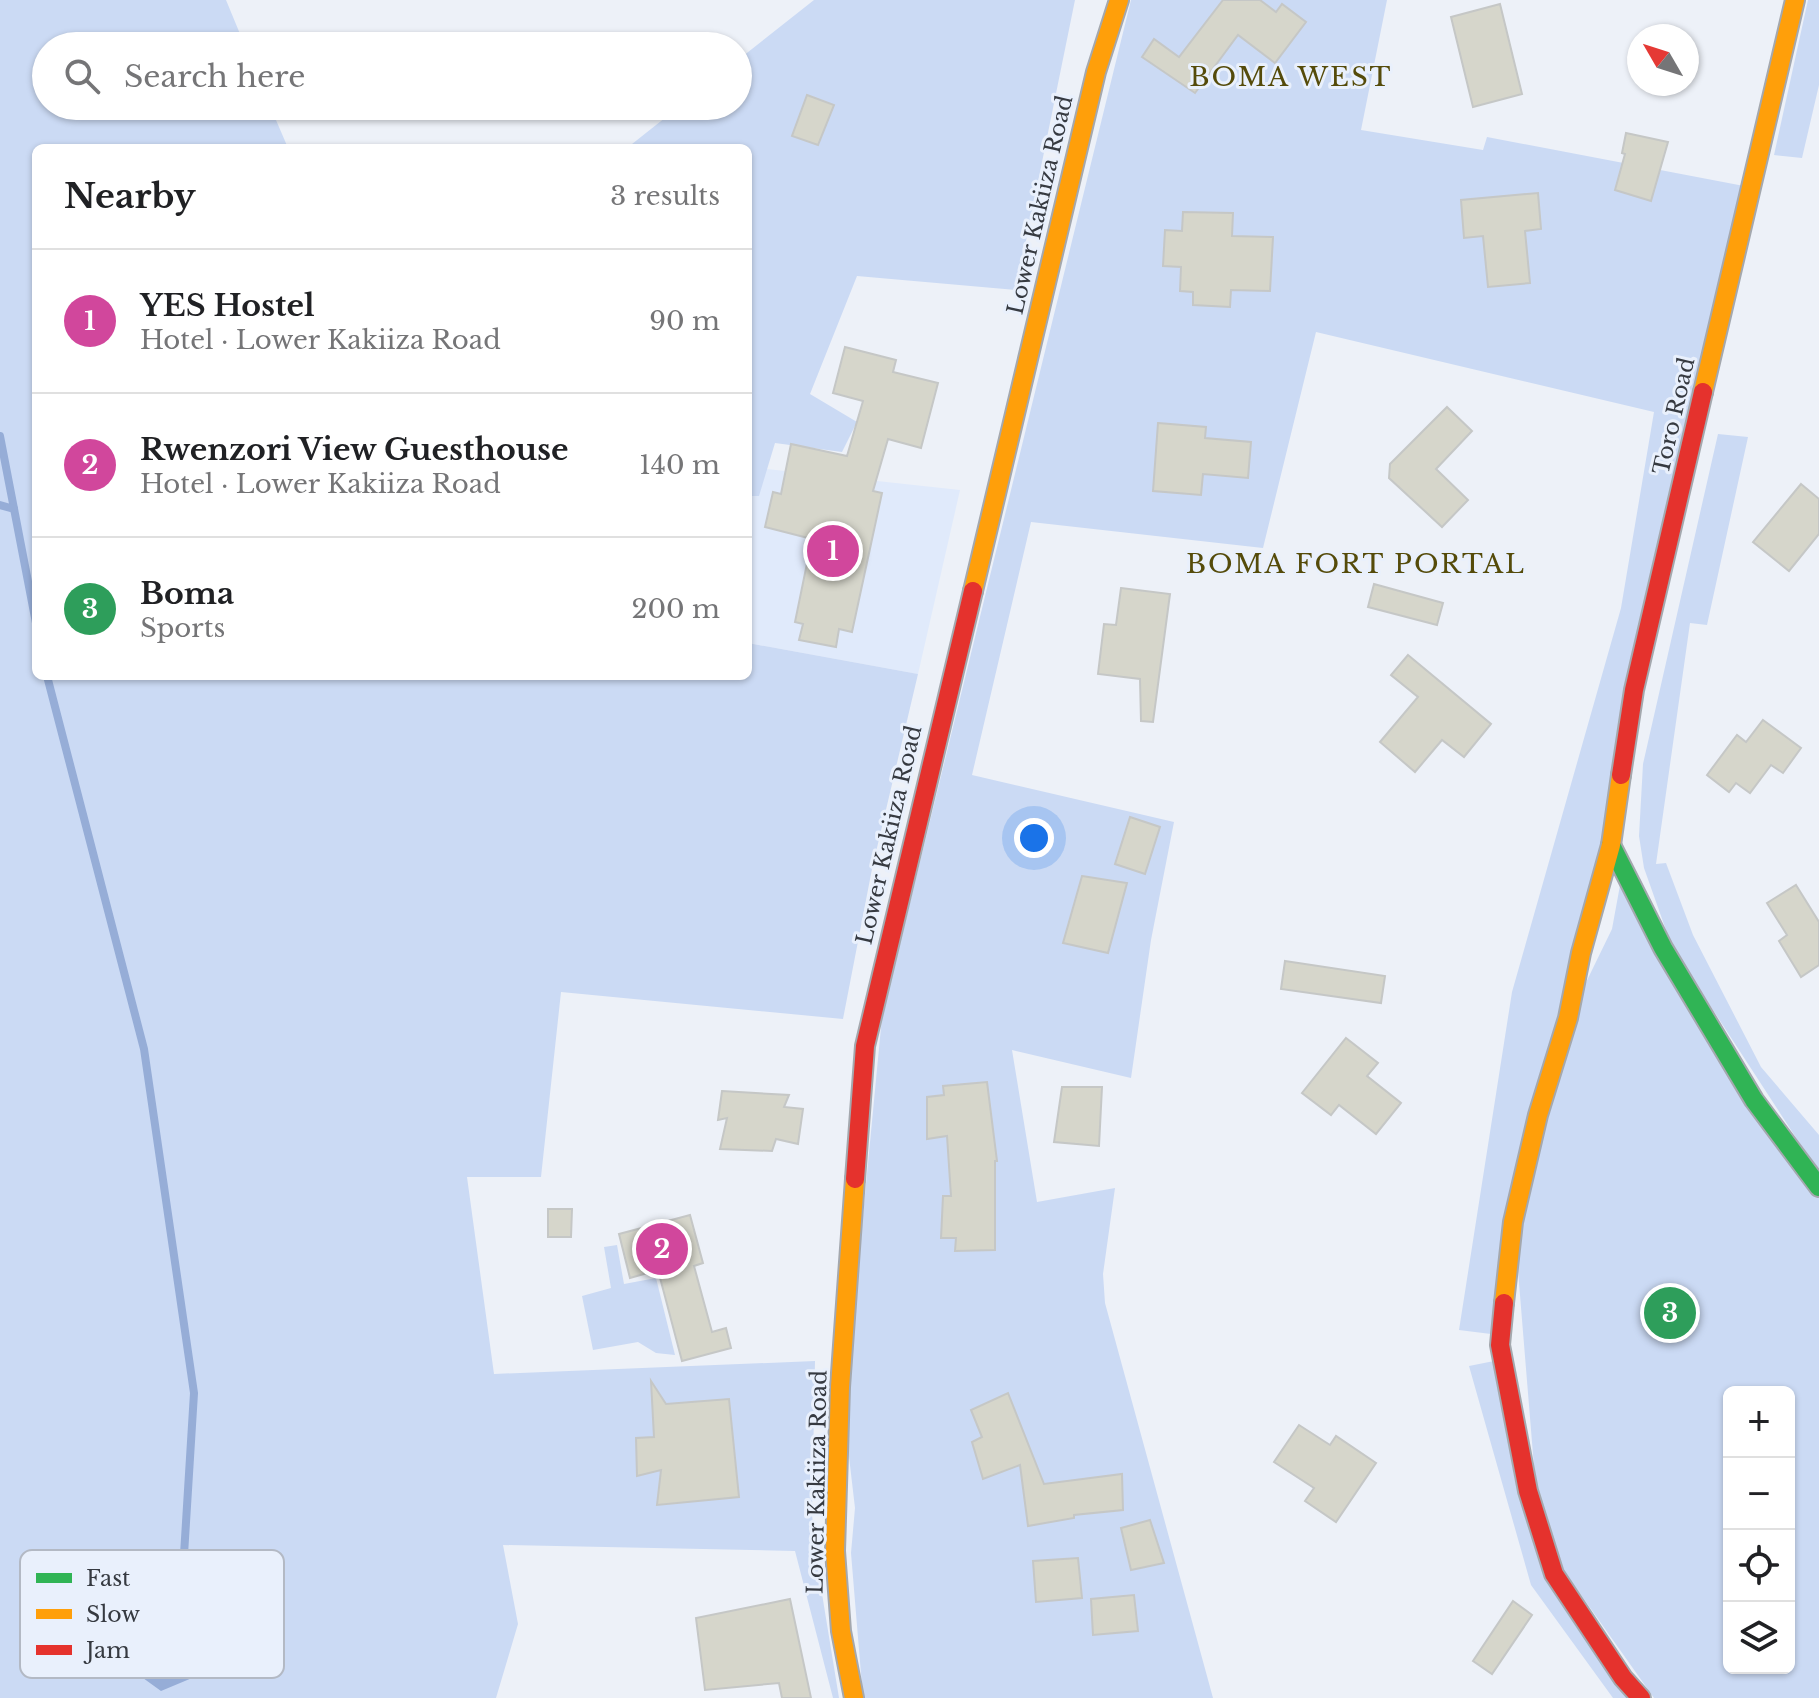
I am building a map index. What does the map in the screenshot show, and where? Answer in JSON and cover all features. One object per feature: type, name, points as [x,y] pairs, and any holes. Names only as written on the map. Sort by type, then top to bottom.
[{"type":"main road","name":"Lower Kakiiza Road","points":[[854,1698],[841,1631],[835,1551],[840,1387],[865,1046],[1096,72],[1119,0]]},
{"type":"main road","name":"Toro Road","points":[[1641,1698],[1623,1678],[1554,1574],[1528,1491],[1500,1345],[1513,1222],[1538,1115],[1568,1018],[1581,953],[1611,845],[1634,690],[1795,0]]},
{"type":"main road","points":[[1611,845],[1663,948],[1754,1100],[1819,1187]]},
{"type":"shaded area","points":[[0,0],[226,0],[239,32],[32,32],[32,120],[276,120],[286,144],[32,144],[32,680],[752,680],[752,644],[918,674],[872,869],[843,1019],[561,992],[541,1177],[467,1177],[494,1374],[815,1361],[812,1514],[839,1698],[833,1698],[795,1551],[503,1545],[518,1624],[496,1698],[0,1698]]},
{"type":"shaded area","points":[[814,0],[1075,0],[1016,290],[857,276],[810,394],[857,422],[842,452],[775,443],[759,496],[752,496],[752,144],[632,144],[662,120],[752,120],[752,49]]},
{"type":"shaded area","points":[[1131,0],[1387,0],[1361,130],[1483,150],[1487,137],[1744,186],[1499,1335],[1459,1330],[1512,992],[1621,608],[1654,412],[1316,332],[1263,548],[1031,522],[972,775],[1174,822],[1151,940],[1131,1078],[1012,1050],[1037,1202],[1115,1188],[1103,1274],[1105,1303],[1213,1698],[863,1698],[851,1553],[855,1508],[844,1414],[882,1017]]},
{"type":"shaded area","points":[[1808,0],[1819,0],[1819,85],[1802,158],[1774,155]]},
{"type":"shaded area","points":[[1718,434],[1748,437],[1707,625],[1690,623],[1656,864],[1666,863],[1693,935],[1761,1067],[1819,1135],[1819,1173],[1672,947],[1644,868],[1639,836],[1643,764]]},
{"type":"shaded area","points":[[752,467],[960,490],[918,674],[752,644]]},
{"type":"shaded area","points":[[1623,869],[1819,1187],[1819,1698],[1654,1698],[1564,1571],[1536,1491],[1515,1234],[1575,1005],[1612,929]]},
{"type":"shaded area","points":[[617,1245],[624,1284],[656,1278],[675,1355],[656,1353],[638,1342],[593,1350],[582,1296],[611,1288],[604,1247]]},
{"type":"shaded area","points":[[1494,1361],[1515,1481],[1631,1698],[1613,1698],[1531,1585],[1469,1366]]},
{"type":"shaded area","points":[[143,1678],[192,1678],[161,1691]]},
{"type":"building","points":[[1223,0],[1260,0],[1276,12],[1282,4],[1306,22],[1275,63],[1238,35],[1195,93],[1142,57],[1154,39],[1179,57]]},
{"type":"building","points":[[1500,4],[1522,94],[1473,107],[1451,17]]},
{"type":"building","points":[[807,95],[834,105],[818,145],[792,136]]},
{"type":"building","points":[[1626,133],[1668,142],[1651,201],[1615,190],[1625,154],[1622,153]]},
{"type":"building","points":[[1538,193],[1541,229],[1525,231],[1530,283],[1488,287],[1483,236],[1464,238],[1461,200]]},
{"type":"building","points":[[1183,212],[1233,213],[1232,236],[1273,237],[1270,291],[1231,290],[1230,307],[1193,305],[1193,292],[1180,291],[1181,267],[1163,266],[1165,230],[1182,231]]},
{"type":"building","points":[[845,347],[896,360],[893,372],[938,383],[921,448],[888,439],[873,491],[882,493],[852,632],[839,629],[836,647],[799,640],[803,624],[795,622],[812,539],[765,527],[773,492],[781,494],[791,444],[847,456],[863,401],[833,393]]},
{"type":"building","points":[[1447,407],[1472,431],[1436,469],[1468,500],[1442,527],[1389,478],[1390,464]]},
{"type":"building","points":[[1158,423],[1206,427],[1205,438],[1251,442],[1248,478],[1203,474],[1201,495],[1153,491]]},
{"type":"building","points":[[1801,484],[1819,499],[1819,534],[1789,571],[1753,542]]},
{"type":"building","points":[[1374,584],[1443,603],[1437,625],[1368,607]]},
{"type":"building","points":[[1121,588],[1170,594],[1153,722],[1141,721],[1140,679],[1098,674],[1104,624],[1116,625]]},
{"type":"building","points":[[1408,655],[1491,724],[1464,757],[1442,740],[1415,772],[1380,742],[1418,697],[1391,675]]},
{"type":"building","points":[[1763,720],[1801,748],[1783,773],[1771,765],[1750,793],[1736,783],[1729,792],[1707,775],[1737,735],[1746,742]]},
{"type":"building","points":[[1130,817],[1160,827],[1145,874],[1115,864]]},
{"type":"building","points":[[1082,876],[1127,883],[1108,953],[1063,943]]},
{"type":"building","points":[[1796,885],[1819,922],[1819,965],[1801,977],[1779,941],[1787,935],[1767,903]]},
{"type":"building","points":[[1285,961],[1385,976],[1381,1003],[1281,989]]},
{"type":"building","points":[[1346,1038],[1378,1063],[1367,1076],[1401,1103],[1376,1134],[1339,1105],[1331,1115],[1302,1093]]},
{"type":"building","points":[[987,1082],[997,1161],[995,1250],[955,1251],[956,1238],[941,1238],[943,1196],[951,1196],[947,1136],[927,1139],[927,1097],[944,1095],[943,1086]]},
{"type":"building","points":[[1062,1087],[1102,1087],[1099,1146],[1054,1142]]},
{"type":"building","points":[[722,1091],[789,1095],[784,1107],[803,1109],[798,1144],[776,1139],[772,1151],[720,1149],[727,1118],[718,1120]]},
{"type":"building","points":[[548,1209],[572,1209],[571,1237],[548,1237]]},
{"type":"building","points":[[690,1215],[703,1263],[694,1266],[712,1332],[726,1328],[731,1348],[682,1361],[658,1270],[630,1278],[619,1234]]},
{"type":"building","points":[[651,1381],[666,1404],[729,1399],[739,1497],[657,1505],[661,1470],[637,1476],[636,1438],[654,1437]]},
{"type":"building","points":[[1008,1393],[1044,1484],[1122,1474],[1123,1510],[1074,1515],[1074,1518],[1028,1526],[1020,1465],[983,1479],[972,1442],[982,1437],[971,1410]]},
{"type":"building","points":[[1299,1425],[1330,1445],[1336,1436],[1376,1463],[1336,1522],[1305,1501],[1314,1488],[1274,1462]]},
{"type":"building","points":[[1150,1520],[1164,1563],[1131,1570],[1121,1528]]},
{"type":"building","points":[[1078,1558],[1082,1598],[1036,1602],[1033,1561]]},
{"type":"building","points":[[1134,1595],[1138,1631],[1093,1635],[1091,1599]]},
{"type":"building","points":[[790,1599],[811,1698],[782,1698],[779,1683],[705,1690],[696,1618]]},
{"type":"building","points":[[1513,1601],[1532,1615],[1492,1674],[1473,1661]]},
{"type":"waterway","points":[[0,436],[32,602]]},
{"type":"waterway","points":[[0,505],[14,509]]},
{"type":"waterway","points":[[48,680],[144,1049],[194,1393],[184,1550]]},
{"type":"traffic: fast","points":[[1611,845],[1663,948],[1754,1100],[1819,1187]]},
{"type":"traffic: slow","points":[[973,591],[1096,72],[1119,0]]},
{"type":"traffic: slow","points":[[1703,392],[1795,0]]},
{"type":"traffic: slow","points":[[1504,1303],[1513,1222],[1538,1115],[1568,1018],[1581,953],[1611,845],[1621,775]]},
{"type":"traffic: slow","points":[[854,1698],[841,1631],[835,1551],[840,1387],[855,1179]]},
{"type":"traffic: jam","points":[[1621,775],[1634,690],[1703,392]]},
{"type":"traffic: jam","points":[[855,1179],[865,1046],[973,591]]},
{"type":"traffic: jam","points":[[1504,1303],[1500,1345],[1528,1491],[1554,1574],[1623,1678],[1641,1698]]},
{"type":"place","name":"YES Hostel","points":[[833,551]]},
{"type":"place","name":"Rwenzori View Guesthouse","points":[[662,1249]]},
{"type":"place","name":"Boma","points":[[1670,1313]]},
{"type":"district","name":"BOMA WEST","points":[[1291,77]]},
{"type":"district","name":"BOMA FORT PORTAL","points":[[1356,564]]}]
